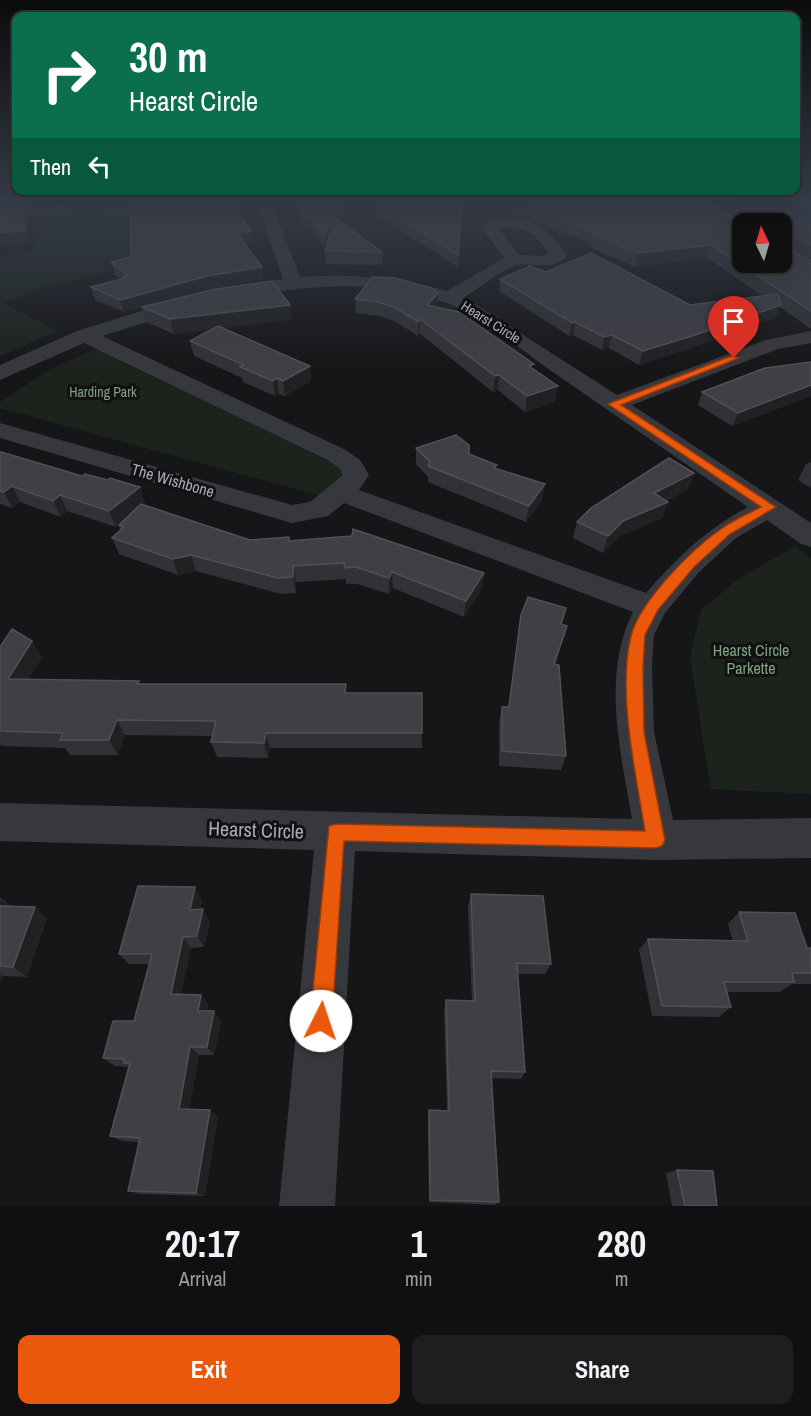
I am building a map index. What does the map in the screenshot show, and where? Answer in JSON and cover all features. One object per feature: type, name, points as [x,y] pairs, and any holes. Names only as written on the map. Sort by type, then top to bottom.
[{"type":"street","points":[[283,255],[293,282]]},
{"type":"street","points":[[450,297],[514,260]]},
{"type":"street","name":"Hearst Circle","points":[[0,373],[84,335],[119,322],[186,304],[293,282],[343,280],[373,282],[450,297],[500,326],[613,404],[770,507],[811,537]]},
{"type":"street","name":"The Wishbone","points":[[0,430],[292,514],[318,510],[342,493],[357,475],[351,465],[337,455],[84,335]]},
{"type":"street","points":[[613,404],[773,344],[811,337]]},
{"type":"street","points":[[342,493],[652,607]]},
{"type":"street","points":[[656,840],[636,732],[635,678],[638,635],[652,607],[689,564],[726,531],[770,507]]},
{"type":"street","name":"Hearst Circle","points":[[0,822],[656,840],[811,838]]},
{"type":"street","points":[[307,1206],[336,832]]},
{"type":"green space","points":[[0,256],[172,257],[46,287],[3,303],[58,331],[0,356]]},
{"type":"green space","name":"Harding Park","points":[[104,345],[338,464],[350,482],[324,497],[0,408],[0,402],[50,369]]},
{"type":"green space","name":"Hearst Circle Parkette","points":[[795,546],[811,559],[811,794],[711,789],[690,658],[701,610],[737,580]]},
{"type":"building","points":[[253,255],[262,267],[207,276],[120,300],[91,287],[126,278],[124,277],[127,276],[111,262],[131,257]]},
{"type":"building","points":[[586,255],[595,255],[690,305],[778,294],[781,305],[643,351],[612,335],[604,337],[575,322],[572,323],[500,279],[530,266],[546,272]]},
{"type":"building","points":[[792,255],[800,255],[811,261],[811,311],[753,273],[792,273]]},
{"type":"building","points":[[373,277],[395,278],[431,288],[438,293],[427,305],[459,312],[534,364],[529,366],[558,386],[527,396],[499,375],[495,376],[420,319],[418,322],[396,308],[378,302],[355,299]]},
{"type":"building","points":[[272,281],[290,305],[170,319],[142,307],[216,289]]},
{"type":"building","points":[[218,326],[310,366],[283,381],[277,378],[273,381],[240,367],[244,365],[190,341]]},
{"type":"building","points":[[811,362],[811,385],[738,413],[702,392],[765,368]]},
{"type":"building","points":[[456,435],[469,445],[469,454],[497,465],[494,468],[545,484],[529,506],[428,466],[430,462],[416,448]]},
{"type":"building","points":[[1,452],[82,476],[85,474],[108,480],[110,478],[140,487],[109,511],[60,495],[53,501],[12,486],[4,492],[0,491]]},
{"type":"building","points":[[669,458],[694,473],[654,493],[668,502],[623,521],[608,536],[577,522],[591,508]]},
{"type":"building","points":[[141,504],[250,540],[289,537],[289,541],[352,536],[353,529],[484,573],[466,601],[392,572],[389,578],[356,567],[345,568],[344,563],[293,566],[293,577],[278,578],[191,555],[173,559],[112,538],[124,527],[119,525]]},
{"type":"building","points":[[528,597],[566,608],[561,624],[567,626],[554,664],[559,665],[566,756],[502,751],[502,707],[509,707],[521,615]]},
{"type":"building","points":[[12,629],[32,641],[8,679],[139,681],[137,684],[346,684],[345,693],[422,693],[422,733],[266,733],[264,743],[211,742],[216,721],[117,720],[109,740],[60,740],[63,733],[0,731],[0,647]]},
{"type":"building","points":[[138,886],[195,887],[190,910],[203,909],[197,936],[183,937],[171,994],[201,995],[198,1011],[214,1011],[207,1047],[190,1047],[179,1109],[210,1110],[196,1193],[128,1191],[140,1138],[110,1136],[130,1063],[124,1063],[124,1059],[103,1058],[113,1021],[134,1021],[152,954],[119,954]]},
{"type":"building","points":[[471,894],[543,896],[551,964],[517,963],[525,1072],[491,1071],[499,1202],[430,1200],[429,1110],[449,1111],[446,1000],[475,1001]]},
{"type":"building","points":[[0,906],[35,907],[13,967],[0,966]]},
{"type":"building","points":[[739,912],[795,913],[807,948],[811,948],[811,973],[792,973],[794,982],[724,982],[731,1007],[662,1006],[648,939],[748,941]]},
{"type":"building","points":[[677,1170],[713,1171],[717,1206],[685,1206]]},
{"type":"route","points":[[321,1021],[336,832],[656,840],[636,732],[635,667],[638,635],[652,607],[689,564],[726,531],[770,507],[613,404],[734,358]]}]
